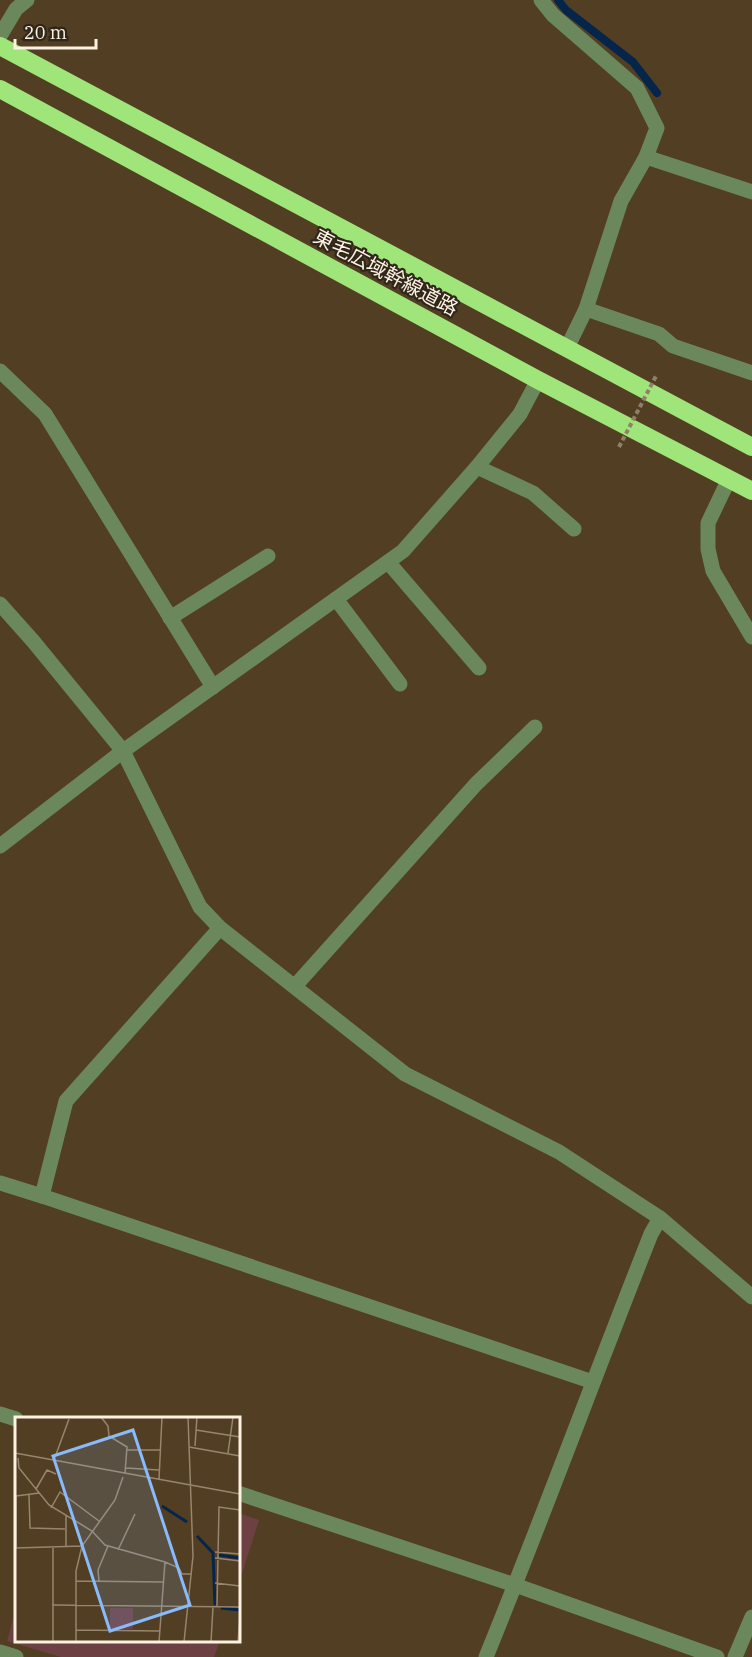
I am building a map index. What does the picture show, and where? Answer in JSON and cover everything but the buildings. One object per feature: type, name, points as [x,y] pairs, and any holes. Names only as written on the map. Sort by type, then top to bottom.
[{"type":"highway","name":"東毛広域幹線道路","points":[[0,46],[752,447]]},
{"type":"highway","name":"東毛広域幹線道路","points":[[0,88],[538,380],[752,491]]},
{"type":"street","points":[[0,36],[16,9],[27,0]]},
{"type":"street","points":[[541,0],[553,15],[638,88],[657,128],[646,157],[621,201],[586,309],[567,348]]},
{"type":"street","points":[[646,157],[752,192]]},
{"type":"street","points":[[586,309],[659,334],[673,346],[752,373]]},
{"type":"street","points":[[0,371],[45,414],[213,687]]},
{"type":"street","points":[[0,846],[123,752],[403,551],[520,414],[538,380]]},
{"type":"street","points":[[477,467],[533,493],[574,530]]},
{"type":"street","points":[[729,480],[708,523],[708,549],[713,571],[752,637]]},
{"type":"street","points":[[170,618],[268,556]]},
{"type":"street","points":[[388,562],[479,668]]},
{"type":"street","points":[[336,599],[400,684]]},
{"type":"street","points":[[0,604],[123,752],[200,907],[220,928],[405,1074],[559,1152],[660,1218],[752,1297]]},
{"type":"street","points":[[295,986],[476,784],[535,727]]},
{"type":"street","points":[[42,1196],[66,1101],[220,928]]},
{"type":"street","points":[[0,1183],[592,1382]]},
{"type":"street","points":[[486,1657],[592,1382],[651,1234],[660,1218]]},
{"type":"street","points":[[0,1414],[15,1419]]},
{"type":"street","points":[[240,1494],[515,1585],[717,1657]]},
{"type":"street","points":[[735,1657],[752,1617]]},
{"type":"street","points":[[0,1652],[16,1657]]},
{"type":"path","points":[[619,447],[656,376]]},
{"type":"shaded area","points":[[240,1514],[259,1520],[240,1580]]},
{"type":"shaded area","points":[[15,1612],[15,1642],[220,1642],[214,1657],[61,1657],[7,1641]]},
{"type":"waterway","points":[[558,0],[566,10],[633,62],[657,93]]}]
